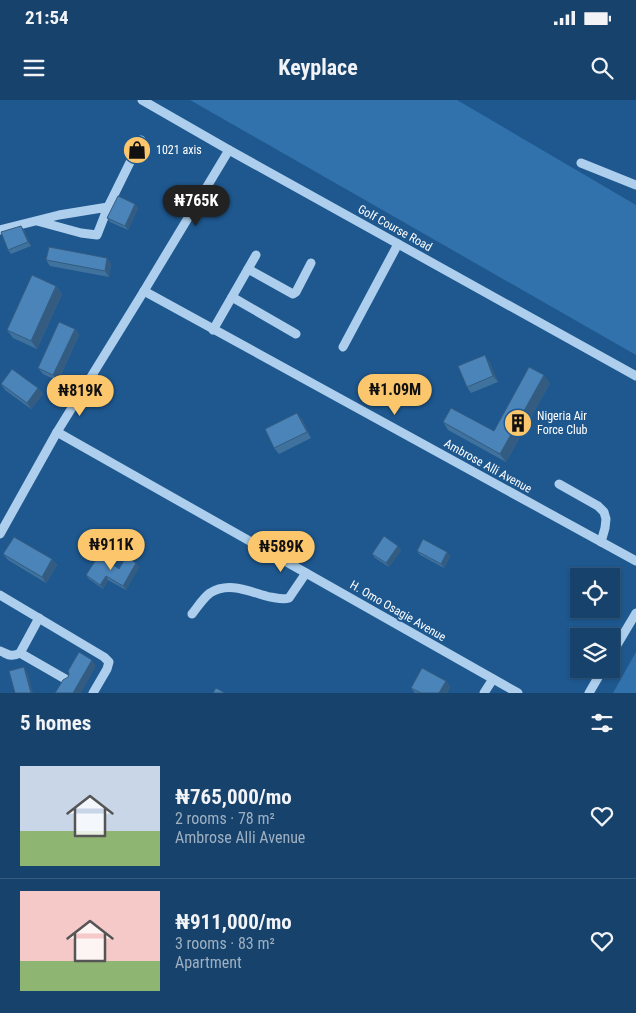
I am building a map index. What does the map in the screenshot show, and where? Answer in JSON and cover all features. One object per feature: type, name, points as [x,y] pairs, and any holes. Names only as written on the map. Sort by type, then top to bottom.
[{"type":"street","name":"Golf Course Road","points":[[142,100],[228,150],[636,376]]},
{"type":"street","points":[[37,221],[97,234],[141,140]]},
{"type":"street","points":[[0,534],[57,432],[228,150]]},
{"type":"street","points":[[581,163],[636,185]]},
{"type":"street","points":[[0,230],[59,215],[108,207]]},
{"type":"street","points":[[344,347],[398,244]]},
{"type":"street","points":[[213,330],[256,255]]},
{"type":"street","points":[[248,268],[293,294],[296,292],[311,264]]},
{"type":"street","name":"Ambrose Alli Avenue","points":[[144,291],[636,561]]},
{"type":"street","points":[[232,297],[296,334]]},
{"type":"street","name":"H. Omo Osagie Avenue","points":[[57,432],[518,693]]},
{"type":"street","points":[[559,484],[598,506],[604,512],[606,519],[601,542]]},
{"type":"street","points":[[192,614],[209,594],[223,588],[250,590],[276,598],[289,598],[306,573]]},
{"type":"street","points":[[1,597],[104,657],[109,662],[93,693]]},
{"type":"street","points":[[620,640],[636,613]]},
{"type":"street","points":[[0,651],[10,656],[16,656],[20,653],[39,618]]},
{"type":"street","points":[[20,653],[67,680]]},
{"type":"street","points":[[588,693],[597,678]]},
{"type":"street","points":[[484,693],[493,679]]},
{"type":"shaded area","points":[[190,100],[457,100],[636,205],[636,355]]},
{"type":"shaded area","points":[[636,652],[636,693],[613,693]]},
{"type":"building","points":[[118,196],[135,204],[125,226],[107,218]]},
{"type":"building","points":[[21,226],[28,242],[8,250],[1,232]]},
{"type":"building","points":[[49,247],[107,258],[105,271],[46,260]]},
{"type":"building","points":[[32,275],[56,286],[31,341],[7,330]]},
{"type":"building","points":[[59,322],[75,329],[53,375],[38,368]]},
{"type":"building","points":[[485,355],[493,376],[467,387],[458,366]]},
{"type":"building","points":[[529,367],[544,375],[500,454],[443,422],[451,408],[494,431]]},
{"type":"building","points":[[12,369],[38,388],[27,403],[1,384]]},
{"type":"building","points":[[297,413],[307,432],[274,448],[265,429]]},
{"type":"building","points":[[384,536],[398,546],[386,563],[372,554]]},
{"type":"building","points":[[14,537],[52,559],[42,577],[3,554]]},
{"type":"building","points":[[423,539],[447,552],[441,564],[417,551]]},
{"type":"building","points":[[99,555],[119,569],[126,557],[136,563],[123,586],[106,576],[100,585],[86,575]]},
{"type":"building","points":[[79,652],[92,660],[73,693],[55,693],[63,680],[68,677],[68,671]]},
{"type":"building","points":[[24,667],[31,693],[15,693],[9,671]]},
{"type":"building","points":[[422,668],[446,681],[439,693],[421,693],[411,688]]},
{"type":"building","points":[[216,688],[225,693],[213,693]]},
{"type":"place","name":"1021 axis","points":[[137,150]]},
{"type":"place","name":"Nigeria Air Force Club","points":[[518,423]]}]
